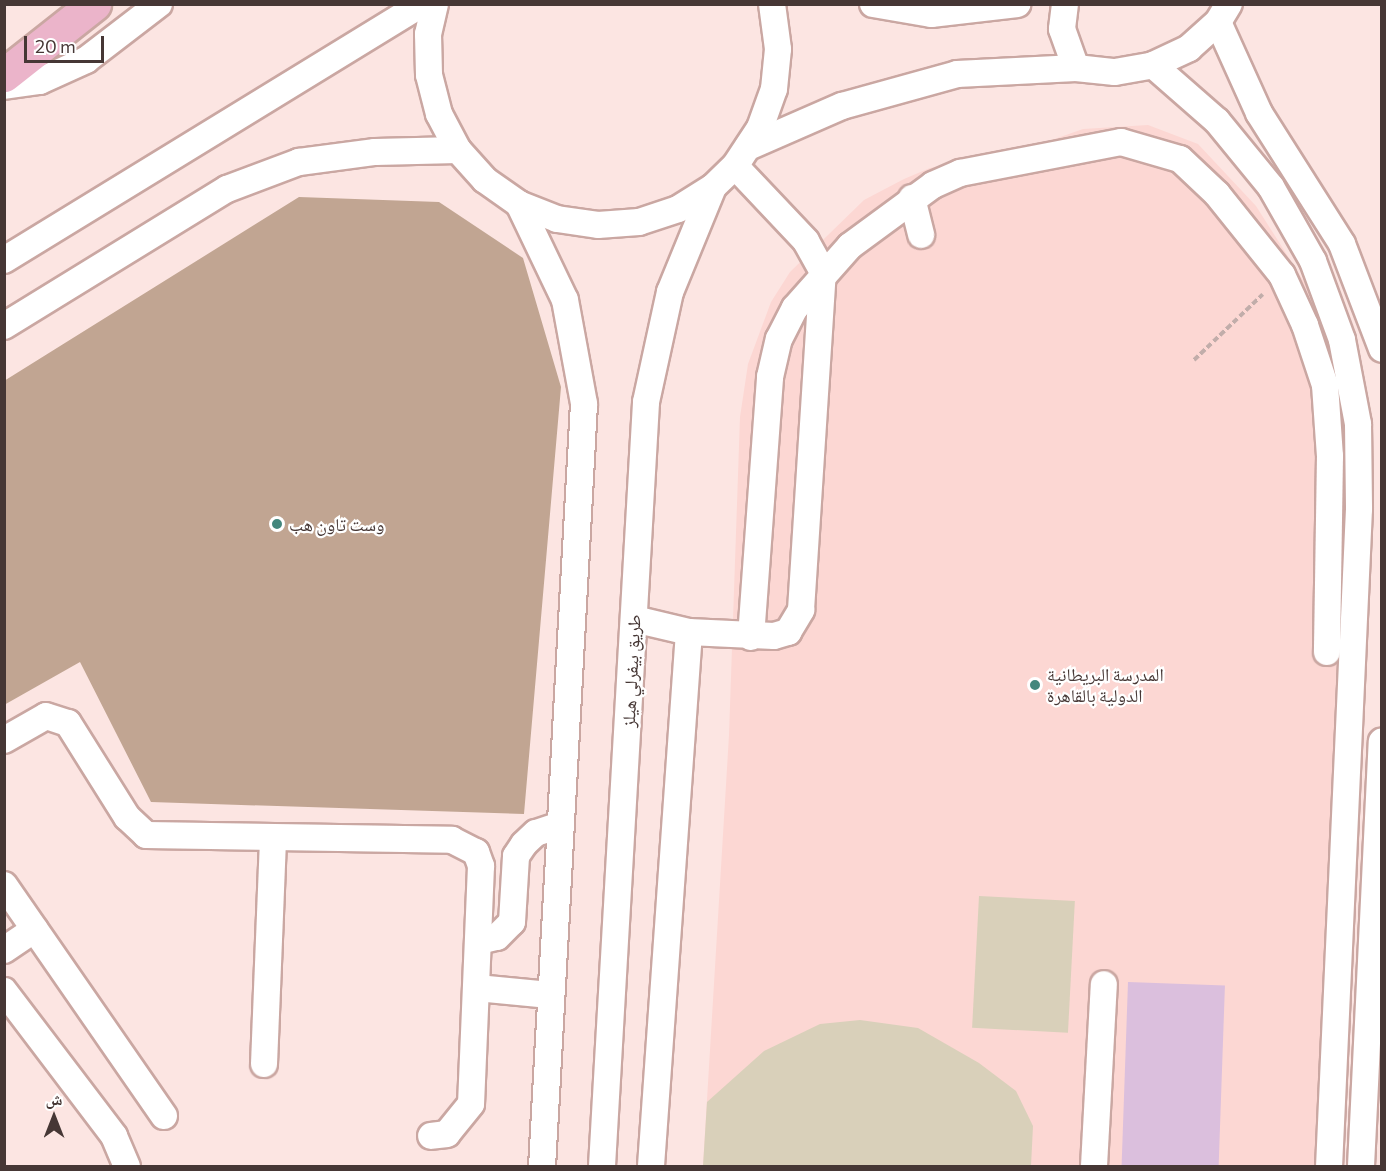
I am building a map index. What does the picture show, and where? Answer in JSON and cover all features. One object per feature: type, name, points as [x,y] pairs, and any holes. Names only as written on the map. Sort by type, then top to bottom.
[{"type":"main road","points":[[4,75],[94,4]]},
{"type":"street","points":[[4,86],[40,81],[86,60],[159,4]]},
{"type":"street","points":[[4,260],[421,4]]},
{"type":"street","points":[[435,4],[428,34],[429,75],[439,114],[458,150],[485,180],[519,204],[577,222],[639,222],[678,209],[713,187],[741,157],[774,89],[778,49],[771,4]]},
{"type":"street","points":[[873,4],[931,14],[1017,4]]},
{"type":"street","points":[[1065,4],[1062,29],[1076,68]]},
{"type":"street","points":[[741,157],[842,106],[957,74],[1076,68],[1115,72],[1153,65],[1189,48],[1224,13],[1259,113],[1342,244],[1382,349]]},
{"type":"street","points":[[1153,65],[1217,121],[1271,187],[1295,228],[1313,261],[1342,340],[1358,424],[1359,509],[1329,1167]]},
{"type":"street","points":[[752,637],[770,377],[779,339],[823,272],[912,198],[960,172],[1121,142],[1180,159],[1264,250],[1282,275],[1325,386],[1330,456],[1327,651]]},
{"type":"street","points":[[4,326],[227,189],[299,162],[375,152],[458,150]]},
{"type":"street","points":[[634,619],[689,632],[752,637],[788,632],[801,610],[823,272],[806,241],[741,157]]},
{"type":"street","name":"طريق بيفرلي هيلز","points":[[602,1167],[646,402],[655,346],[670,292],[713,187]]},
{"type":"street","points":[[912,198],[921,235]]},
{"type":"street","points":[[519,204],[565,300],[584,404],[542,1167]]},
{"type":"street","points":[[1264,250],[1295,228]]},
{"type":"street","points":[[651,1167],[689,632]]},
{"type":"street","points":[[4,740],[46,716],[68,723],[127,817],[146,835],[463,842],[476,852],[481,866],[471,1104],[447,1134],[431,1136]]},
{"type":"street","points":[[1361,1167],[1382,742]]},
{"type":"street","points":[[479,941],[497,937],[512,922],[516,856],[524,844],[536,833],[561,825]]},
{"type":"street","points":[[264,1064],[273,839]]},
{"type":"street","points":[[7,894],[35,930],[164,1116]]},
{"type":"street","points":[[4,950],[35,930]]},
{"type":"street","points":[[1094,1167],[1104,984]]},
{"type":"street","points":[[477,988],[550,995]]},
{"type":"street","points":[[4,991],[129,1162]]},
{"type":"path","points":[[1194,360],[1282,275]]},
{"type":"shaded area","name":"المدرسة البريطانية الدولية بالقاهرة","points":[[1148,125],[1198,144],[1256,206],[1308,288],[1338,364],[1346,404],[1348,458],[1338,765],[1316,1166],[703,1166],[729,735],[740,417],[748,364],[771,302],[790,272],[864,200],[904,179],[930,168],[1032,147],[1083,129]]},
{"type":"shaded area","points":[[979,896],[1075,901],[1068,1033],[972,1028]]},
{"type":"shaded area","points":[[1128,982],[1225,985],[1219,1166],[1122,1166]]},
{"type":"shaded area","points":[[860,1020],[918,1028],[979,1063],[1016,1091],[1033,1126],[1031,1166],[703,1166],[707,1102],[764,1051],[820,1024]]},
{"type":"building","name":"وست تاون هب","points":[[299,197],[439,202],[523,258],[561,387],[524,814],[151,802],[80,662],[4,705],[4,381]]},
{"type":"place","name":"وست تاون هب","points":[[277,524]]},
{"type":"place","name":"المدرسة البريطانية الدولية بالقاهرة","points":[[1035,685]]}]
